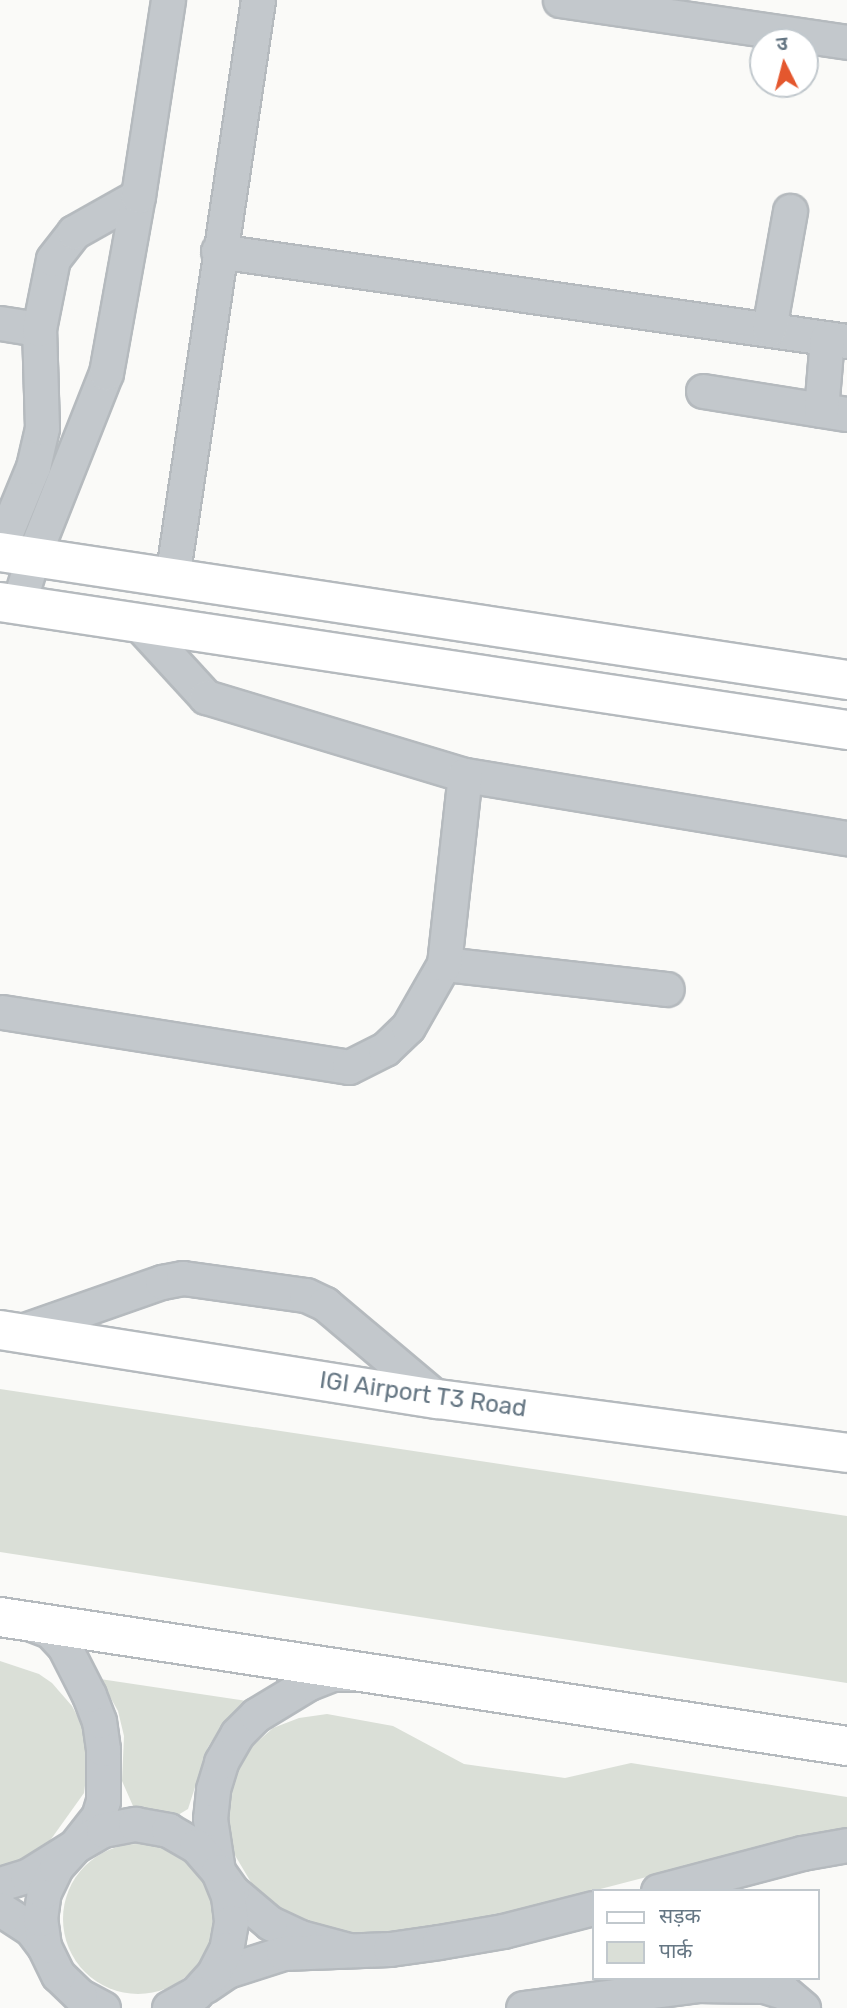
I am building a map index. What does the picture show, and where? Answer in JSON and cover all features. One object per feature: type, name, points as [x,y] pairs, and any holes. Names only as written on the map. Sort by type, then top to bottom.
[{"type":"main road","points":[[11,552],[847,680]]},
{"type":"main road","points":[[9,604],[847,730]]},
{"type":"main road","name":"IGI Airport T3 Road","points":[[8,1332],[438,1398],[847,1453]]},
{"type":"main road","points":[[12,1619],[847,1746]]},
{"type":"lane","points":[[11,552],[106,373],[138,195],[168,0]]},
{"type":"lane","points":[[172,578],[218,251],[258,0]]},
{"type":"lane","points":[[560,0],[847,42]]},
{"type":"lane","points":[[9,604],[11,552],[42,428],[39,329],[53,259],[74,232],[138,195]]},
{"type":"lane","points":[[769,330],[790,211]]},
{"type":"lane","points":[[218,251],[837,339],[834,412],[703,391]]},
{"type":"lane","points":[[0,323],[39,329]]},
{"type":"lane","points":[[139,624],[206,697],[465,775],[847,838]]},
{"type":"lane","points":[[2,1012],[349,1067],[385,1049],[408,1027],[444,964],[465,775]]},
{"type":"lane","points":[[444,964],[667,989]]},
{"type":"lane","points":[[8,1332],[183,1278],[306,1295],[325,1304],[438,1398]]},
{"type":"lane","points":[[12,1619],[50,1631],[64,1646],[99,1721],[105,1779],[98,1818],[56,1867],[44,1892],[40,1919],[44,1946]]},
{"type":"lane","points":[[182,2000],[214,1973],[226,1949],[229,1936],[228,1896],[218,1871],[210,1819],[221,1762],[237,1734],[256,1715],[309,1683],[333,1674],[365,1673]]},
{"type":"lane","points":[[0,1884],[27,1876],[103,1830],[135,1824],[168,1830],[196,1846],[232,1891],[270,1923],[299,1937],[348,1950]]},
{"type":"lane","points":[[666,1889],[802,1853],[847,1845]]},
{"type":"lane","points":[[182,2000],[227,1971],[283,1953],[390,1949],[503,1931],[592,1908]]},
{"type":"lane","points":[[0,1909],[31,1929],[44,1946],[58,1975],[80,1996],[103,2008]]},
{"type":"lane","points":[[523,2008],[696,1985],[764,1986],[784,1992],[803,2008]]},
{"type":"green space","points":[[0,1389],[847,1516],[847,1683],[0,1552]]},
{"type":"green space","points":[[0,1661],[39,1674],[52,1683],[72,1706],[85,1731],[88,1763],[84,1793],[49,1842],[18,1864],[0,1869]]},
{"type":"green space","points":[[100,1679],[247,1701],[224,1722],[208,1747],[188,1809],[178,1815],[161,1815],[133,1806],[122,1781],[124,1736],[118,1711]]},
{"type":"green space","points":[[327,1714],[393,1726],[464,1764],[565,1778],[631,1763],[847,1797],[847,1830],[801,1837],[601,1889],[592,1889],[592,1891],[466,1924],[365,1936],[330,1931],[298,1922],[270,1905],[252,1884],[233,1852],[227,1810],[234,1780],[249,1749],[273,1728],[299,1718]]},
{"type":"green space","points":[[138,1844],[167,1850],[191,1866],[207,1890],[213,1919],[207,1948],[191,1972],[167,1988],[138,1994],[109,1988],[85,1972],[69,1948],[63,1919],[69,1890],[85,1866],[109,1850]]}]
